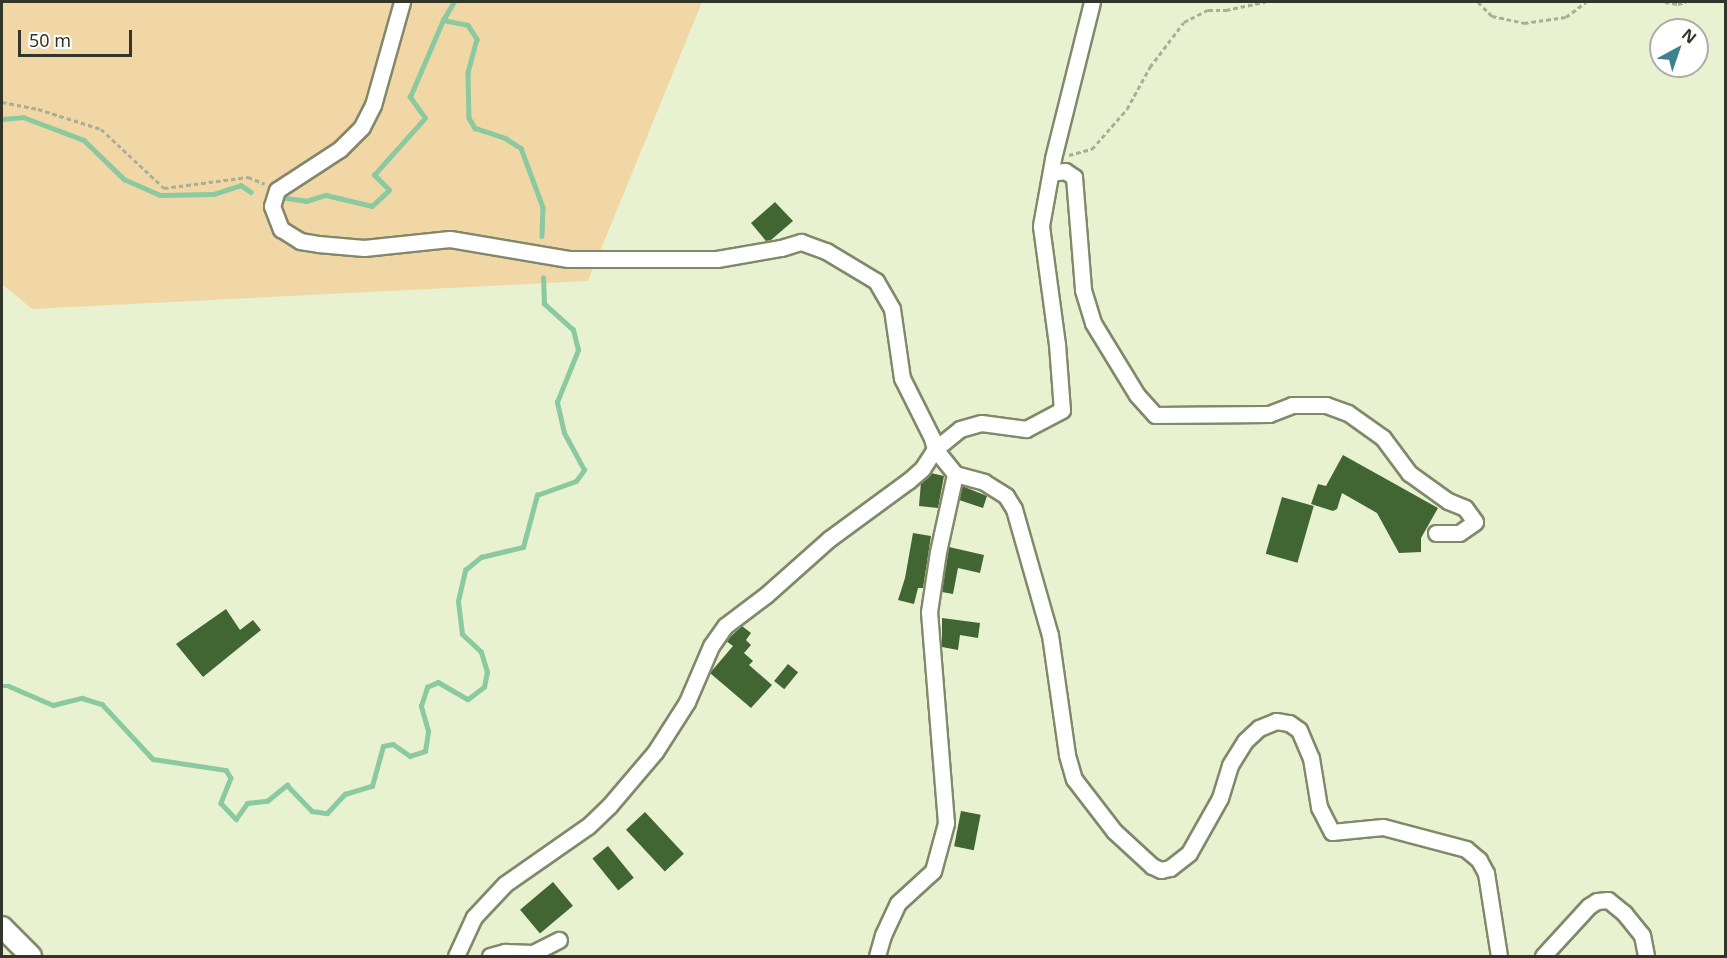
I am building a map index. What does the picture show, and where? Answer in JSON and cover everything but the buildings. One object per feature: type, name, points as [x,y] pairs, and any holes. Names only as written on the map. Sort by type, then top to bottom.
[{"type":"street","points":[[402,2],[373,105],[362,127],[340,149],[277,190],[272,206],[281,229],[300,241],[318,244],[364,248],[450,239],[568,260],[717,260],[801,242],[826,251],[876,281],[892,309],[902,378],[932,438],[935,449],[955,474],[984,482],[1006,496],[1014,509],[1050,635],[1067,755],[1074,779],[1114,831],[1152,866],[1161,870],[1170,868],[1189,853],[1220,798],[1230,765],[1245,741],[1258,728],[1276,721],[1288,723],[1299,730],[1311,758],[1319,807],[1332,832],[1383,827],[1466,849],[1479,860],[1486,873],[1499,957]]},
{"type":"street","points":[[456,957],[474,917],[505,885],[588,825],[609,806],[655,752],[687,702],[711,646],[725,626],[766,596],[830,539],[908,481],[922,469],[935,449],[960,429],[981,423],[1026,429],[1062,410],[1057,344],[1041,226],[1052,166],[1092,2]]},
{"type":"street","points":[[1052,166],[1074,177],[1082,280],[1093,322],[1137,394],[1155,415],[1269,414],[1292,405],[1326,405],[1348,413],[1383,438],[1409,473],[1448,501],[1465,508],[1475,522],[1459,533],[1436,533]]},
{"type":"street","points":[[877,957],[883,934],[898,903],[933,871],[946,823],[929,612],[938,552],[955,474]]},
{"type":"street","points":[[1543,957],[1589,906],[1597,901],[1608,900],[1642,936],[1646,957]]},
{"type":"street","points":[[2,927],[32,957]]},
{"type":"street","points":[[490,957],[505,952],[533,953],[559,940]]},
{"type":"path","points":[[1052,166],[1092,149],[1127,109],[1150,67],[1184,22],[1208,10],[1226,10],[1265,2]]},
{"type":"path","points":[[1478,2],[1492,16],[1524,23],[1566,17],[1586,2]]},
{"type":"path","points":[[1665,2],[1678,4],[1686,2]]},
{"type":"path","points":[[2,102],[38,109],[101,129],[164,188],[248,177],[277,190]]},
{"type":"shaded area","points":[[2,2],[702,2],[588,281],[32,309],[2,284]]},
{"type":"waterway","points":[[279,197],[306,201],[326,195],[372,206],[389,190],[374,175],[425,118],[410,97],[443,20],[454,2]]},
{"type":"waterway","points":[[443,20],[468,25],[477,39],[468,72],[469,118],[475,128],[505,138],[521,148],[543,207],[542,236]]},
{"type":"waterway","points":[[2,119],[23,117],[84,140],[124,179],[160,195],[214,194],[241,185],[251,192]]},
{"type":"waterway","points":[[2,686],[9,686],[53,705],[82,698],[102,704],[153,759],[226,770],[231,778],[221,803],[236,819],[247,803],[267,801],[287,785],[312,811],[327,813],[345,794],[372,786],[383,746],[393,744],[410,756],[425,751],[428,731],[421,706],[427,687],[438,682],[468,699],[484,687],[487,672],[481,652],[462,634],[458,601],[465,570],[481,557],[523,547],[537,495],[576,481],[584,470],[564,433],[557,402],[578,350],[573,330],[544,304],[543,278]]}]
